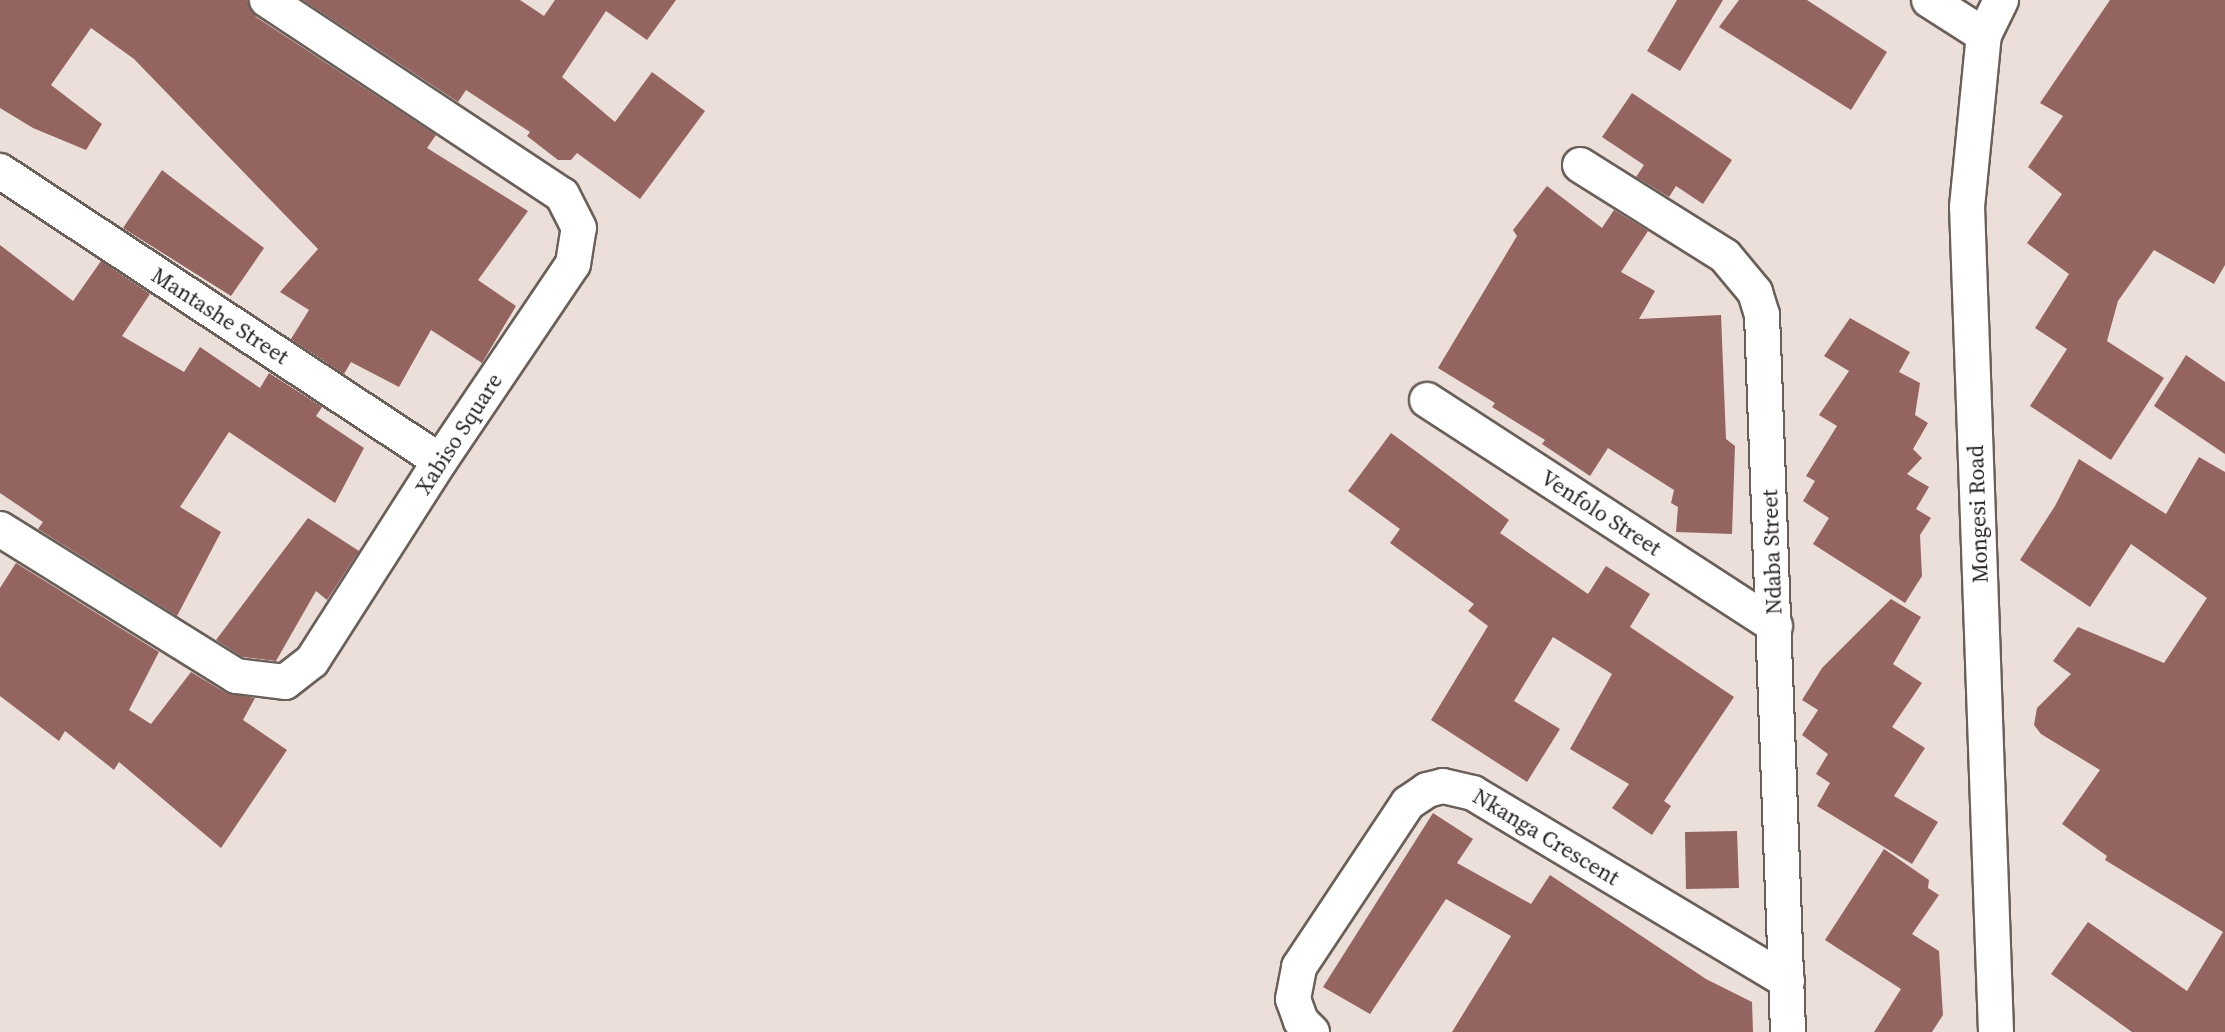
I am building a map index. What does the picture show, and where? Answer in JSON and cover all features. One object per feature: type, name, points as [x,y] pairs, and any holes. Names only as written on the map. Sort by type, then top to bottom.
[{"type":"street","name":"Xabiso Square","points":[[0,529],[236,676],[285,682],[312,661],[440,461],[573,264],[579,228],[562,195],[267,0]]},
{"type":"street","points":[[1929,0],[1984,35]]},
{"type":"street","name":"Mongesi Road","points":[[1996,1032],[1967,207],[1984,35],[2001,0]]},
{"type":"street","name":"Ndaba Street","points":[[1580,165],[1725,256],[1755,292],[1762,315],[1788,1032]]},
{"type":"street","name":"Mantashe Street","points":[[0,171],[440,461]]},
{"type":"street","name":"Venfolo Street","points":[[1427,400],[1775,626]]},
{"type":"street","name":"Nkanga Crescent","points":[[1312,1032],[1301,1021],[1293,999],[1299,967],[1408,803],[1427,790],[1443,786],[1473,793],[1787,981]]},
{"type":"building","points":[[0,0],[247,0],[256,17],[436,135],[427,148],[528,211],[478,280],[516,306],[482,363],[431,330],[399,387],[351,362],[344,374],[291,339],[309,310],[280,292],[318,249],[134,59],[91,28],[51,85],[102,124],[86,150],[33,128],[0,108]]},
{"type":"building","points":[[303,0],[520,0],[544,16],[555,0],[676,0],[647,40],[606,11],[562,77],[615,122],[652,72],[705,111],[640,199],[577,153],[571,160],[558,160],[527,136],[530,132],[466,90],[458,102]]},
{"type":"building","points":[[1677,0],[1723,0],[1680,71],[1647,51]]},
{"type":"building","points":[[1739,0],[1807,0],[1887,52],[1851,110],[1719,27]]},
{"type":"building","points":[[2110,0],[2225,0],[2225,265],[2214,284],[2154,250],[2118,301],[2107,341],[2164,378],[2111,460],[2030,406],[2067,349],[2035,328],[2069,274],[2027,243],[2062,194],[2028,167],[2063,116],[2040,103]]},
{"type":"building","points":[[1632,93],[1732,160],[1703,204],[1676,186],[1669,197],[1636,177],[1644,165],[1602,137]]},
{"type":"building","points":[[162,170],[264,248],[231,296],[123,228]]},
{"type":"building","points":[[1547,186],[1602,228],[1614,210],[1648,231],[1621,272],[1655,291],[1639,319],[1721,315],[1726,439],[1735,446],[1732,534],[1676,532],[1678,507],[1671,503],[1674,490],[1608,448],[1590,476],[1542,444],[1545,440],[1492,407],[1495,403],[1438,368],[1517,236],[1513,230]]},
{"type":"building","points":[[0,245],[73,301],[101,261],[150,294],[122,336],[184,372],[200,347],[260,388],[269,373],[322,407],[316,416],[364,448],[335,503],[229,432],[180,507],[221,532],[177,616],[38,529],[43,522],[0,493]]},
{"type":"building","points":[[1850,318],[1910,352],[1899,372],[1920,383],[1915,415],[1928,423],[1913,449],[1922,458],[1907,474],[1929,487],[1916,509],[1931,518],[1920,535],[1922,576],[1905,603],[1813,544],[1829,518],[1803,501],[1815,481],[1806,476],[1837,426],[1819,415],[1849,371],[1824,356]]},
{"type":"building","points":[[2186,355],[2225,382],[2225,454],[2154,406]]},
{"type":"building","points":[[1391,433],[1509,520],[1500,533],[1588,594],[1606,566],[1650,594],[1630,627],[1734,697],[1664,801],[1671,806],[1652,835],[1612,808],[1629,784],[1570,749],[1612,674],[1553,637],[1514,701],[1560,729],[1527,782],[1431,720],[1488,626],[1468,611],[1474,604],[1390,543],[1400,529],[1348,491]]},
{"type":"building","points":[[2199,457],[2225,472],[2225,1032],[2132,1032],[2051,974],[2088,922],[2187,991],[2223,932],[2105,860],[2107,856],[2062,824],[2100,770],[2041,734],[2034,725],[2037,708],[2071,674],[2053,661],[2078,627],[2164,663],[2207,598],[2131,544],[2090,607],[2020,560],[2055,506],[2079,459],[2166,514]]},
{"type":"building","points":[[308,518],[359,551],[327,600],[316,591],[276,661],[243,657],[216,640]]},
{"type":"building","points":[[16,563],[159,652],[129,710],[151,724],[191,672],[226,693],[255,698],[243,720],[287,750],[221,848],[119,762],[114,770],[65,731],[59,741],[0,696],[0,588]]},
{"type":"building","points":[[1891,599],[1921,617],[1893,664],[1922,683],[1892,727],[1925,748],[1894,796],[1938,822],[1912,864],[1817,806],[1830,783],[1816,774],[1828,754],[1802,735],[1818,710],[1802,700],[1822,668]]},
{"type":"building","points":[[1433,813],[1473,839],[1457,863],[1531,904],[1550,875],[1706,979],[1752,1002],[1753,1032],[1452,1032],[1511,936],[1446,899],[1370,1014],[1323,987]]},
{"type":"building","points":[[1737,831],[1739,888],[1686,889],[1685,832]]},
{"type":"building","points":[[1884,849],[1929,880],[1928,888],[1939,895],[1912,934],[1939,951],[1943,1015],[1932,1032],[1874,1032],[1901,989],[1825,940]]}]
